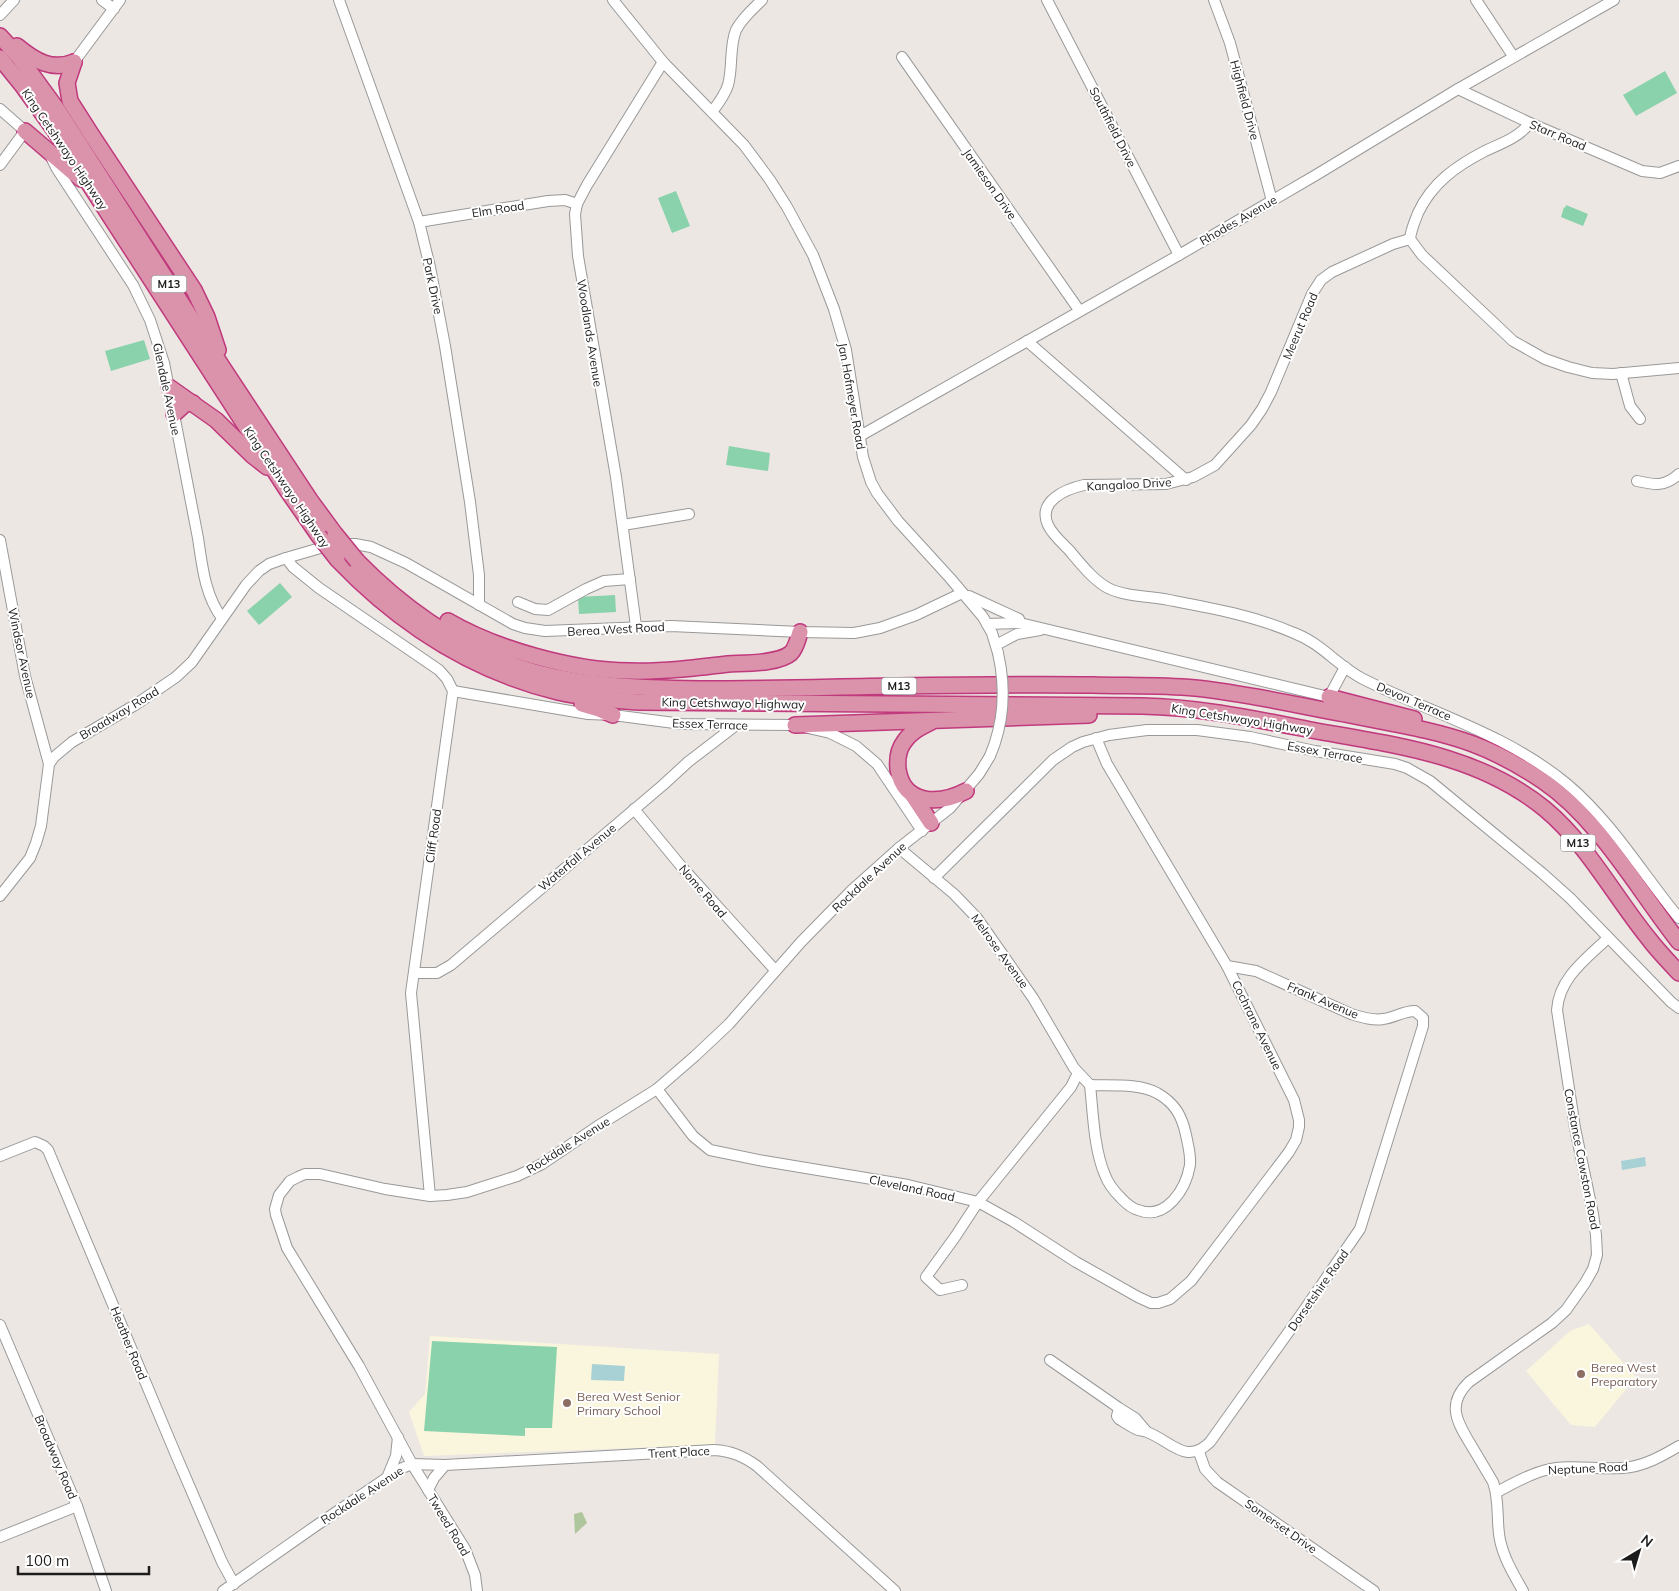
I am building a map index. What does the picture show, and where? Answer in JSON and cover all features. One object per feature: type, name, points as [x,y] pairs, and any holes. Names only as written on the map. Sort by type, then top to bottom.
[{"type":"highway","points":[[0,28],[21,49],[42,63],[62,66],[74,62]]},
{"type":"highway","name":"King Cetshwayo Highway","points":[[0,36],[19,57],[59,112],[223,368],[310,500],[335,534],[357,562],[371,576],[416,613],[473,647],[525,669],[590,684],[668,688],[760,689],[1038,684],[1195,688],[1328,711],[1442,735],[1493,753],[1539,779],[1562,796],[1597,832],[1679,942]]},
{"type":"highway","name":"King Cetshwayo Highway","points":[[0,58],[49,122],[276,474],[319,536],[337,559],[376,597],[431,638],[461,656],[492,671],[559,692],[599,698],[672,702],[1142,706],[1180,708],[1212,712],[1411,748],[1463,763],[1507,784],[1545,810],[1584,849],[1648,939],[1679,973]]},
{"type":"highway","points":[[74,62],[68,83],[70,101],[194,290],[207,317],[223,368]]},
{"type":"highway","points":[[25,131],[92,188]]},
{"type":"highway","points":[[169,387],[216,420],[253,456],[276,474]]},
{"type":"highway","points":[[174,414],[185,404],[193,403]]},
{"type":"highway","points":[[371,576],[455,626],[478,636],[542,658],[601,670],[654,671],[777,660],[792,652],[800,632]]},
{"type":"highway","points":[[431,638],[453,656],[495,678],[530,691],[600,708],[613,715]]},
{"type":"highway","points":[[1329,697],[1439,725],[1477,739],[1517,761],[1539,779]]},
{"type":"highway","points":[[796,725],[1212,712]]},
{"type":"highway","points":[[927,827],[911,793],[902,782],[898,757],[903,743],[914,731],[935,720]]},
{"type":"highway","points":[[911,793],[925,799],[939,800],[966,792]]},
{"type":"street","points":[[0,15],[14,0]]},
{"type":"street","points":[[74,62],[117,4],[102,0]]},
{"type":"street","name":"Park Drive","points":[[339,0],[419,222],[437,298],[474,533],[479,584],[479,606]]},
{"type":"street","name":"Jan Hofmeyer Road","points":[[613,0],[664,62],[744,145],[770,180],[813,255],[826,287],[846,350],[865,465],[877,494],[898,521],[962,593]]},
{"type":"street","points":[[712,112],[726,92],[729,84],[736,30],[762,0]]},
{"type":"street","name":"Southfield Drive","points":[[1047,0],[1179,255]]},
{"type":"street","name":"Highfield Drive","points":[[1214,0],[1230,43],[1272,201]]},
{"type":"street","points":[[1476,0],[1513,56]]},
{"type":"street","name":"Rhodes Avenue","points":[[860,436],[932,393],[1179,255],[1513,56],[1614,0]]},
{"type":"street","name":"Jamieson Drive","points":[[902,57],[1079,310]]},
{"type":"street","name":"Woodlands Avenue","points":[[636,626],[616,478],[578,256],[576,214],[577,204],[610,145],[664,62]]},
{"type":"street","name":"Starr Road","points":[[1458,89],[1530,123],[1642,171],[1660,173],[1679,166]]},
{"type":"street","points":[[0,109],[25,131],[0,165]]},
{"type":"street","points":[[1530,123],[1519,135],[1460,165],[1439,182],[1423,203],[1412,228],[1410,238],[1430,263],[1513,341],[1545,359],[1592,373],[1621,373],[1679,368]]},
{"type":"street","name":"Glendale Avenue","points":[[48,152],[142,302],[155,334],[169,387],[202,566],[213,603],[222,618]]},
{"type":"street","name":"Elm Road","points":[[419,222],[548,201],[565,200],[577,204]]},
{"type":"street","name":"Meerut Road","points":[[1186,480],[1214,465],[1257,417],[1272,392],[1312,294],[1321,280],[1339,268],[1410,238]]},
{"type":"street","points":[[1027,341],[1186,480]]},
{"type":"street","points":[[1621,373],[1630,406],[1640,419]]},
{"type":"street","points":[[1637,481],[1654,485],[1668,482],[1679,474]]},
{"type":"street","name":"Kangaloo Drive","points":[[1094,576],[1047,524],[1046,511],[1052,500],[1065,491],[1084,485],[1166,484],[1186,480]]},
{"type":"street","points":[[622,525],[689,514]]},
{"type":"street","name":"Windsor Avenue","points":[[0,540],[25,676],[49,764]]},
{"type":"street","name":"Berea West Road","points":[[286,558],[334,544],[364,545],[387,552],[513,624],[535,630],[556,632],[636,626],[671,626],[845,634],[874,629],[928,610],[962,593]]},
{"type":"street","points":[[286,558],[293,567],[313,584],[439,670],[447,679],[453,691]]},
{"type":"street","name":"Broadway Road","points":[[49,764],[59,752],[72,742],[135,705],[176,677],[192,662],[242,590],[259,571],[269,564],[286,558]]},
{"type":"street","name":"Devon Terrace","points":[[1094,576],[1102,584],[1114,591],[1227,612],[1288,630],[1324,650],[1363,679],[1476,728],[1514,748],[1568,784],[1592,807],[1619,838],[1679,918]]},
{"type":"street","points":[[518,602],[535,609],[545,610],[557,606],[604,581],[630,579]]},
{"type":"street","points":[[460,594],[479,584]]},
{"type":"street","points":[[962,593],[1004,614],[1046,629]]},
{"type":"street","name":"Rockdale Avenue","points":[[223,1591],[400,1469],[412,1464],[359,1366],[287,1248],[277,1222],[275,1209],[279,1195],[284,1187],[290,1181],[305,1174],[320,1174],[385,1189],[430,1196],[467,1192],[517,1176],[542,1164],[657,1089],[717,1036],[775,970],[852,890],[899,848],[950,808],[980,774],[996,741],[1001,718],[1003,680],[997,649],[987,624],[978,610],[962,593]]},
{"type":"street","points":[[987,624],[1014,622],[1329,697],[1345,667]]},
{"type":"street","points":[[997,649],[1017,634],[1046,629]]},
{"type":"street","name":"Essex Terrace","points":[[453,691],[574,713],[613,715],[665,723],[735,726],[796,725],[830,733],[864,752],[877,764],[927,827]]},
{"type":"street","name":"Cliff Road","points":[[430,1196],[411,993],[453,691]]},
{"type":"street","name":"Waterfall Avenue","points":[[414,973],[434,974],[451,965],[688,762],[735,726]]},
{"type":"street","name":"Essex Terrace","points":[[934,878],[1053,760],[1072,747],[1096,738],[1147,730],[1218,732],[1250,737],[1315,751],[1395,764],[1407,768],[1430,781],[1570,898],[1679,1008]]},
{"type":"street","name":"Cochrane Avenue","points":[[1096,738],[1108,764],[1227,966],[1294,1100],[1299,1120],[1296,1140],[1281,1165],[1191,1280],[1170,1299]]},
{"type":"street","points":[[0,896],[30,858],[36,843],[49,764]]},
{"type":"street","name":"Nome Road","points":[[634,809],[712,901],[775,970]]},
{"type":"street","name":"Melrose Avenue","points":[[899,848],[967,906],[989,934],[1033,998],[1078,1073],[1090,1086]]},
{"type":"street","name":"Constance Cawston Road","points":[[1523,1591],[1504,1554],[1500,1540],[1497,1492],[1493,1482],[1458,1424],[1456,1401],[1460,1392],[1469,1382],[1552,1323],[1566,1310],[1578,1295],[1593,1269],[1597,1255],[1596,1235],[1556,1010],[1563,986],[1571,974],[1608,938]]},
{"type":"street","name":"Frank Avenue","points":[[1227,966],[1256,971],[1351,1014],[1363,1017],[1384,1019],[1410,1011],[1419,1013]]},
{"type":"street","name":"Dorsetshire Road","points":[[1199,1452],[1210,1442],[1360,1228],[1423,1026],[1423,1018],[1419,1013]]},
{"type":"street","points":[[962,1285],[940,1290],[926,1277],[978,1202],[1071,1087],[1078,1073]]},
{"type":"street","points":[[1090,1086],[1138,1088],[1155,1092],[1172,1103],[1179,1112],[1184,1124],[1190,1164],[1183,1188],[1171,1203],[1161,1210],[1154,1212],[1138,1211],[1128,1205],[1116,1193],[1105,1177],[1100,1163],[1090,1086]]},
{"type":"street","name":"Cleveland Road","points":[[657,1089],[693,1136],[710,1150],[746,1158],[908,1185],[978,1202],[1014,1222],[1076,1262],[1144,1300],[1158,1303],[1170,1299]]},
{"type":"street","name":"Heather Road","points":[[0,1156],[35,1142],[48,1150],[222,1562],[234,1584]]},
{"type":"street","name":"Broadway Road","points":[[0,1325],[77,1506],[106,1591]]},
{"type":"street","points":[[1050,1360],[1119,1408],[1119,1418],[1138,1430],[1146,1431],[1177,1449],[1188,1453],[1199,1452]]},
{"type":"street","points":[[386,1479],[396,1456],[398,1437]]},
{"type":"street","name":"Neptune Road","points":[[1497,1492],[1546,1470],[1558,1468],[1624,1468],[1656,1459],[1679,1446]]},
{"type":"street","name":"Trent Place","points":[[412,1464],[445,1465],[727,1451],[738,1454],[757,1466],[895,1591]]},
{"type":"street","name":"Somerset Drive","points":[[1199,1452],[1205,1469],[1217,1482],[1374,1591]]},
{"type":"street","name":"Tweed Road","points":[[412,1464],[471,1560],[477,1591]]},
{"type":"street","points":[[428,1490],[434,1478],[445,1465]]},
{"type":"street","points":[[0,1537],[77,1506]]},
{"type":"shaded area","name":"Berea West Preparatory","points":[[1589,1324],[1636,1377],[1595,1427],[1571,1425],[1526,1371],[1570,1331]]},
{"type":"shaded area","name":"Berea West Senior Primary School","points":[[430,1336],[719,1354],[715,1445],[424,1456],[409,1412],[425,1394]]},
{"type":"green space","points":[[1665,71],[1677,93],[1636,116],[1623,95]]},
{"type":"green space","points":[[676,191],[690,226],[672,233],[658,198]]},
{"type":"green space","points":[[1566,205],[1588,214],[1583,226],[1561,217]]},
{"type":"green space","points":[[144,340],[150,359],[111,371],[105,351]]},
{"type":"green space","points":[[729,446],[770,453],[768,471],[726,465]]},
{"type":"green space","points":[[280,583],[292,597],[259,625],[247,611]]},
{"type":"green space","points":[[615,595],[616,612],[579,614],[578,597]]},
{"type":"green space","points":[[432,1341],[557,1347],[552,1428],[525,1428],[525,1436],[424,1431]]},
{"type":"green space","points":[[582,1512],[587,1523],[575,1534],[574,1514]]},
{"type":"water","points":[[1645,1157],[1646,1166],[1622,1170],[1621,1161]]},
{"type":"water","points":[[592,1364],[625,1366],[624,1381],[591,1380]]},
{"type":"place","name":"Berea West Preparatory","points":[[1581,1374]]},
{"type":"place","name":"Berea West Senior Primary School","points":[[567,1403]]}]
